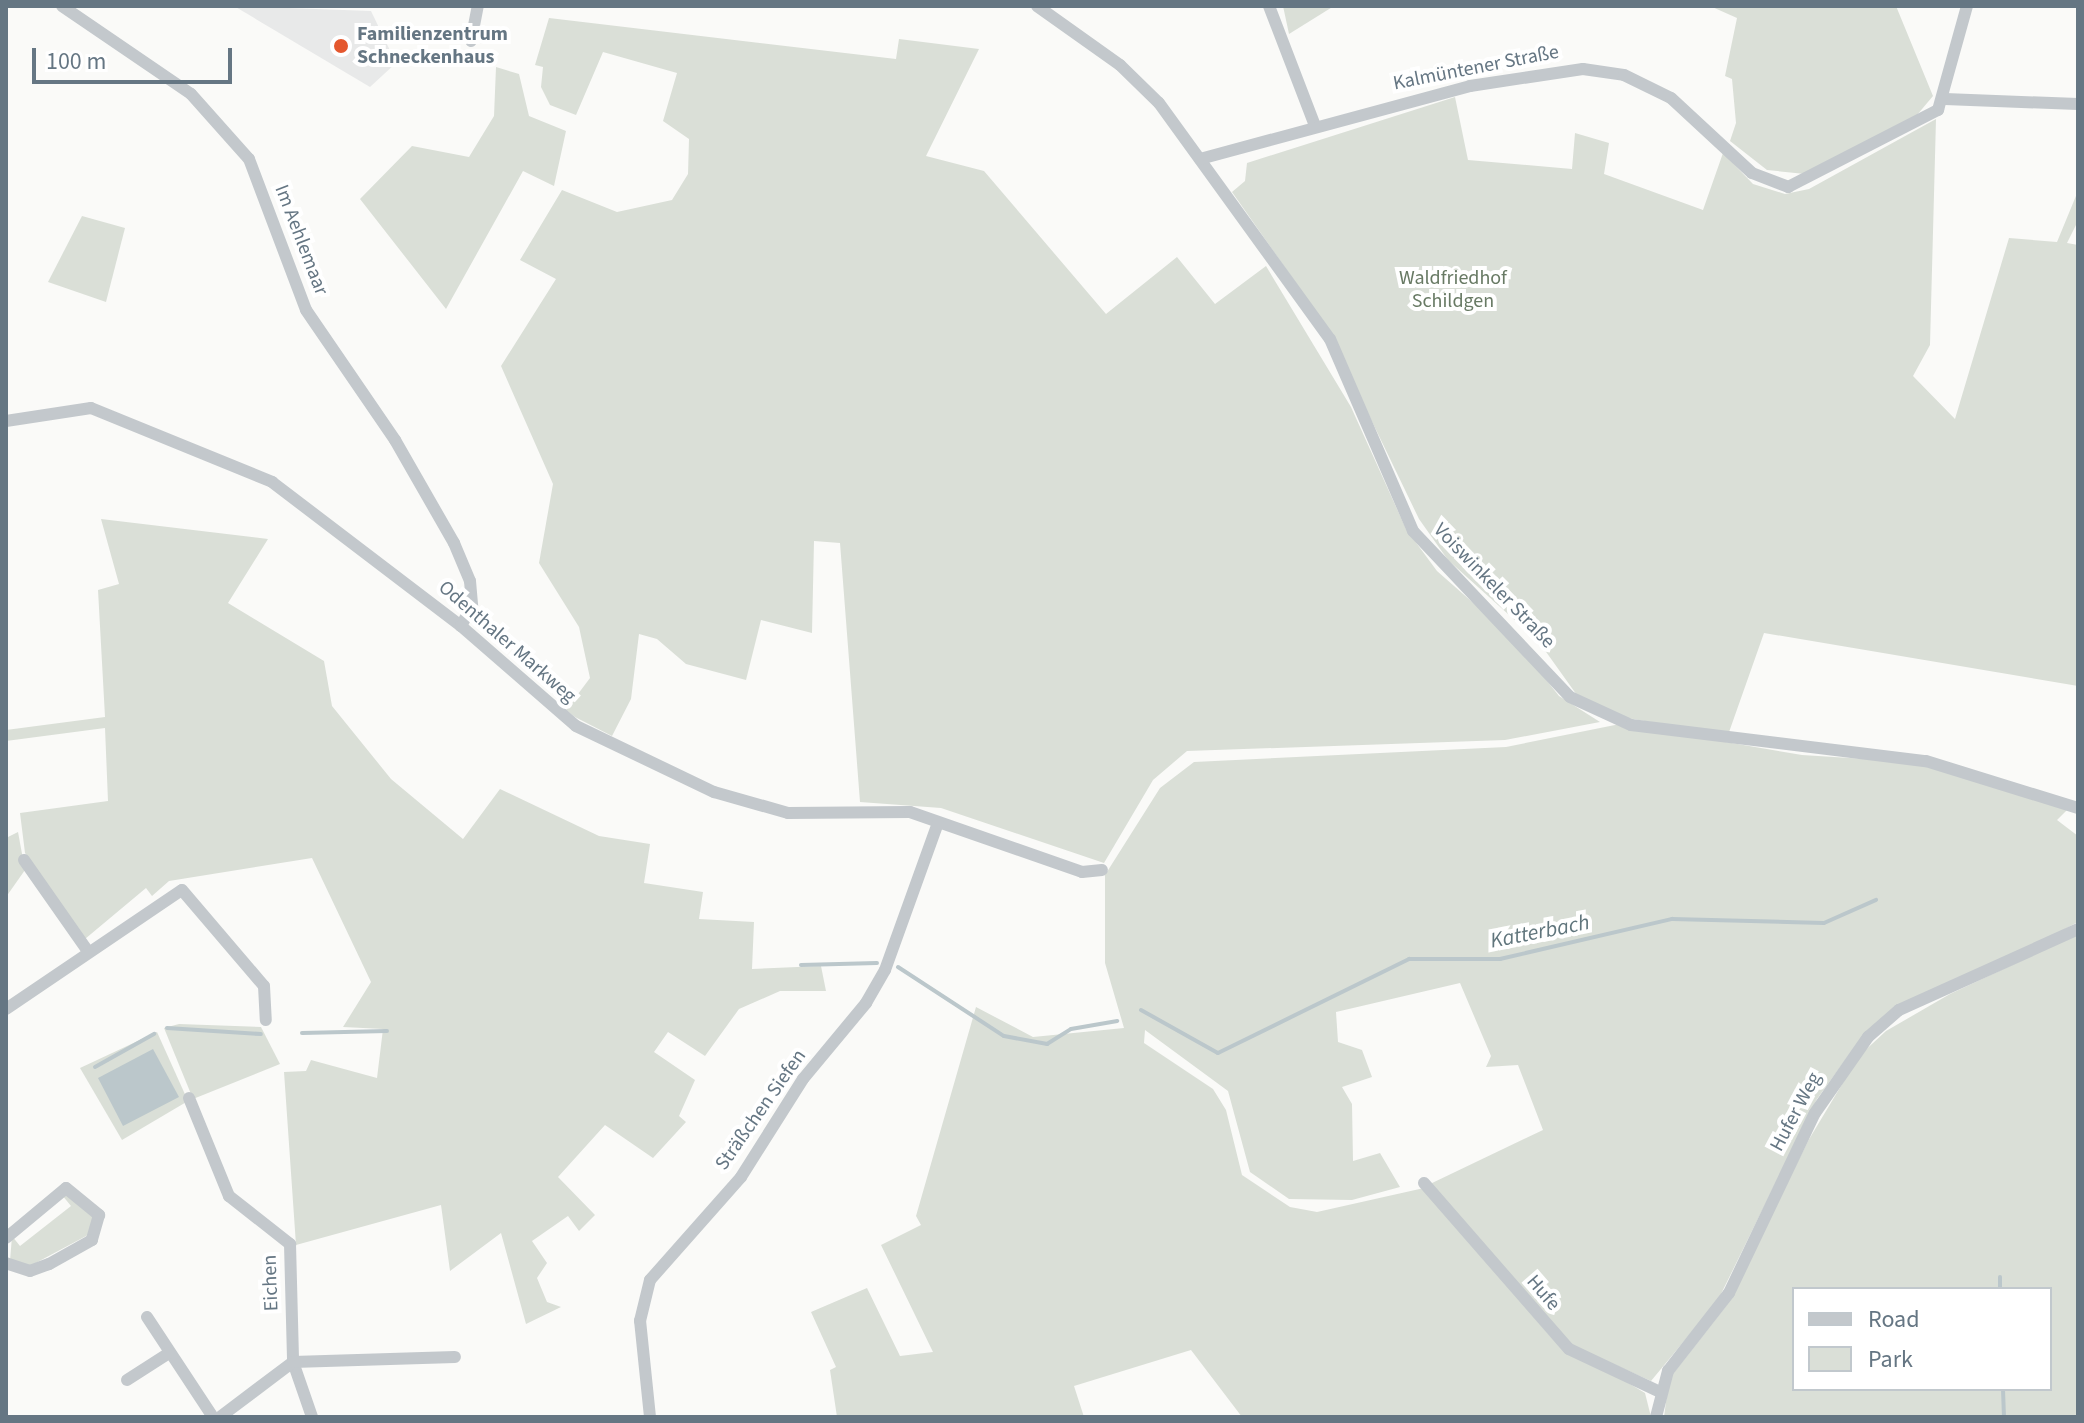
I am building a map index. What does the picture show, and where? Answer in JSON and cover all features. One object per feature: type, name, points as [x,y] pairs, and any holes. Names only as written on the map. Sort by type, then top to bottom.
[{"type":"street","name":"Im Aehlemaar","points":[[62,6],[191,94],[249,159],[306,310],[395,440],[454,543],[470,581],[472,606],[461,626]]},
{"type":"street","points":[[471,41],[478,6]]},
{"type":"street","name":"Voiswinkeler Straße","points":[[1037,6],[1056,11],[1146,88],[1330,339],[1413,531],[1570,697],[1631,725],[1926,761],[2078,808]]},
{"type":"street","points":[[1269,6],[1314,123]]},
{"type":"street","points":[[1967,6],[1945,99],[2078,104]]},
{"type":"street","name":"Kalmüntener Straße","points":[[1200,159],[1314,123],[1531,74],[1598,70],[1671,98],[1752,173],[1788,187],[1900,133],[1945,99]]},
{"type":"street","name":"Odenthaler Markweg","points":[[6,421],[91,408],[186,443],[272,482],[461,626],[576,726],[714,792],[788,813],[888,810],[938,823],[1082,872],[1102,870]]},
{"type":"street","name":"Sträßchen Siefen","points":[[650,1416],[640,1321],[650,1280],[741,1177],[803,1079],[866,1003],[885,970],[938,823]]},
{"type":"street","points":[[24,860],[87,950]]},
{"type":"street","points":[[6,1009],[87,950],[182,890],[264,986],[266,1020]]},
{"type":"street","name":"Hufer Weg","points":[[1656,1417],[1660,1392],[1729,1293],[1815,1113],[1868,1037],[1899,1010],[2078,929]]},
{"type":"street","name":"Eichen","points":[[189,1098],[229,1196],[290,1244],[293,1362],[312,1417]]},
{"type":"street","name":"Hufe","points":[[1424,1183],[1569,1349],[1660,1392]]},
{"type":"street","points":[[6,1238],[66,1188],[99,1215],[92,1240],[49,1264],[30,1271],[6,1263]]},
{"type":"street","points":[[147,1317],[213,1417]]},
{"type":"street","points":[[127,1380],[169,1353]]},
{"type":"street","points":[[220,1417],[293,1362],[455,1357]]},
{"type":"street","points":[[635,1417],[650,1416]]},
{"type":"shaded area","name":"Familienzentrum Schneckenhaus","points":[[234,6],[371,11],[396,63],[370,87]]},
{"type":"shaded area","points":[[153,1049],[179,1097],[123,1126],[98,1078]]},
{"type":"green space","points":[[1283,6],[1334,6],[1289,34]]},
{"type":"green space","points":[[1710,6],[1896,6],[1933,96],[1917,115],[1805,174],[1767,170],[1730,141],[1736,123],[1732,79],[1725,76],[1737,18]]},
{"type":"green space","points":[[549,18],[896,59],[899,39],[979,49],[926,156],[984,171],[1106,314],[1177,257],[1215,304],[1266,266],[1351,407],[1406,529],[1437,571],[1513,638],[1559,696],[1600,722],[1505,740],[1187,751],[1153,780],[1104,863],[941,808],[860,802],[840,543],[814,541],[812,633],[761,620],[746,680],[686,664],[657,639],[639,634],[631,699],[612,736],[575,717],[566,710],[590,678],[579,627],[539,563],[553,484],[501,366],[556,279],[520,260],[562,190],[617,212],[672,200],[688,174],[689,139],[663,121],[677,73],[603,52],[576,115],[550,105],[541,87],[543,67],[535,65]]},
{"type":"green space","points":[[496,67],[519,74],[529,116],[566,131],[554,186],[523,171],[446,309],[360,199],[412,146],[469,157],[494,116]]},
{"type":"green space","name":"Waldfriedhof Schildgen","points":[[1455,97],[1468,160],[1572,169],[1575,133],[1609,143],[1604,174],[1703,210],[1723,153],[1753,184],[1785,194],[1809,189],[1936,119],[1930,345],[1913,376],[1955,419],[2009,238],[2057,242],[2078,191],[2078,221],[2067,243],[2078,245],[2078,686],[1764,633],[1728,735],[1621,717],[1579,698],[1539,642],[1448,560],[1419,519],[1326,326],[1232,192],[1245,181],[1247,163]]},
{"type":"green space","points":[[82,216],[125,228],[106,302],[48,282]]},
{"type":"green space","points":[[101,519],[268,539],[228,603],[324,661],[332,706],[391,779],[463,839],[500,789],[599,836],[650,844],[644,883],[703,892],[699,919],[754,922],[752,969],[821,966],[826,991],[780,991],[739,1009],[705,1056],[668,1032],[654,1052],[695,1080],[679,1116],[686,1122],[653,1158],[605,1125],[558,1177],[595,1215],[579,1231],[568,1216],[532,1241],[547,1263],[537,1278],[547,1302],[561,1307],[526,1324],[501,1233],[450,1271],[441,1205],[296,1245],[284,1072],[306,1071],[311,1060],[377,1078],[383,1029],[343,1027],[371,982],[312,858],[169,881],[152,896],[146,888],[85,939],[25,853],[20,813],[108,801],[105,728],[6,741],[6,730],[105,717],[98,590],[119,584]]},
{"type":"green space","points":[[1620,724],[1802,755],[1930,763],[2067,810],[2057,820],[2078,836],[2078,922],[1864,1034],[1817,1099],[1718,1300],[1651,1381],[1571,1345],[1430,1184],[1543,1130],[1518,1065],[1486,1067],[1491,1056],[1460,983],[1336,1012],[1338,1042],[1362,1050],[1372,1077],[1342,1087],[1352,1104],[1353,1161],[1380,1153],[1400,1187],[1352,1200],[1289,1199],[1250,1172],[1228,1091],[1145,1030],[1144,1043],[1213,1089],[1226,1110],[1242,1175],[1290,1207],[1317,1212],[1424,1188],[1550,1336],[1645,1393],[1651,1417],[1242,1417],[1191,1350],[1074,1386],[1084,1417],[837,1417],[830,1370],[836,1367],[811,1312],[867,1288],[900,1356],[933,1352],[881,1245],[921,1225],[916,1216],[976,1007],[1033,1037],[1124,1028],[1105,963],[1105,875],[1160,788],[1194,762],[1506,747]]},
{"type":"green space","points":[[18,832],[25,870],[6,897],[6,838]]},
{"type":"green space","points":[[2078,934],[2078,1417],[1664,1417],[1669,1379],[1726,1306],[1808,1141],[1859,1056],[1886,1031],[1950,994]]},
{"type":"green space","points":[[179,1024],[261,1027],[280,1064],[193,1099],[164,1028]]},
{"type":"green space","points":[[157,1032],[188,1101],[122,1140],[80,1068]]},
{"type":"green space","points":[[68,1194],[95,1219],[88,1235],[30,1266],[10,1261],[12,1236],[20,1246],[71,1206],[62,1195]]},
{"type":"waterway","name":"Katterbach","points":[[1141,1010],[1218,1053],[1409,959],[1500,959],[1672,919],[1824,923],[1876,900]]},
{"type":"waterway","name":"Katterbach","points":[[801,965],[877,963]]},
{"type":"waterway","name":"Katterbach","points":[[898,967],[1004,1036],[1047,1044],[1071,1029],[1117,1021]]},
{"type":"waterway","name":"Katterbach","points":[[167,1028],[261,1034]]},
{"type":"waterway","name":"Katterbach","points":[[302,1033],[387,1031]]},
{"type":"waterway","name":"Katterbach","points":[[95,1067],[154,1034]]},
{"type":"waterway","points":[[2000,1277],[2000,1287]]},
{"type":"waterway","points":[[2003,1391],[2004,1417]]},
{"type":"place","name":"Familienzentrum Schneckenhaus","points":[[341,46]]}]
